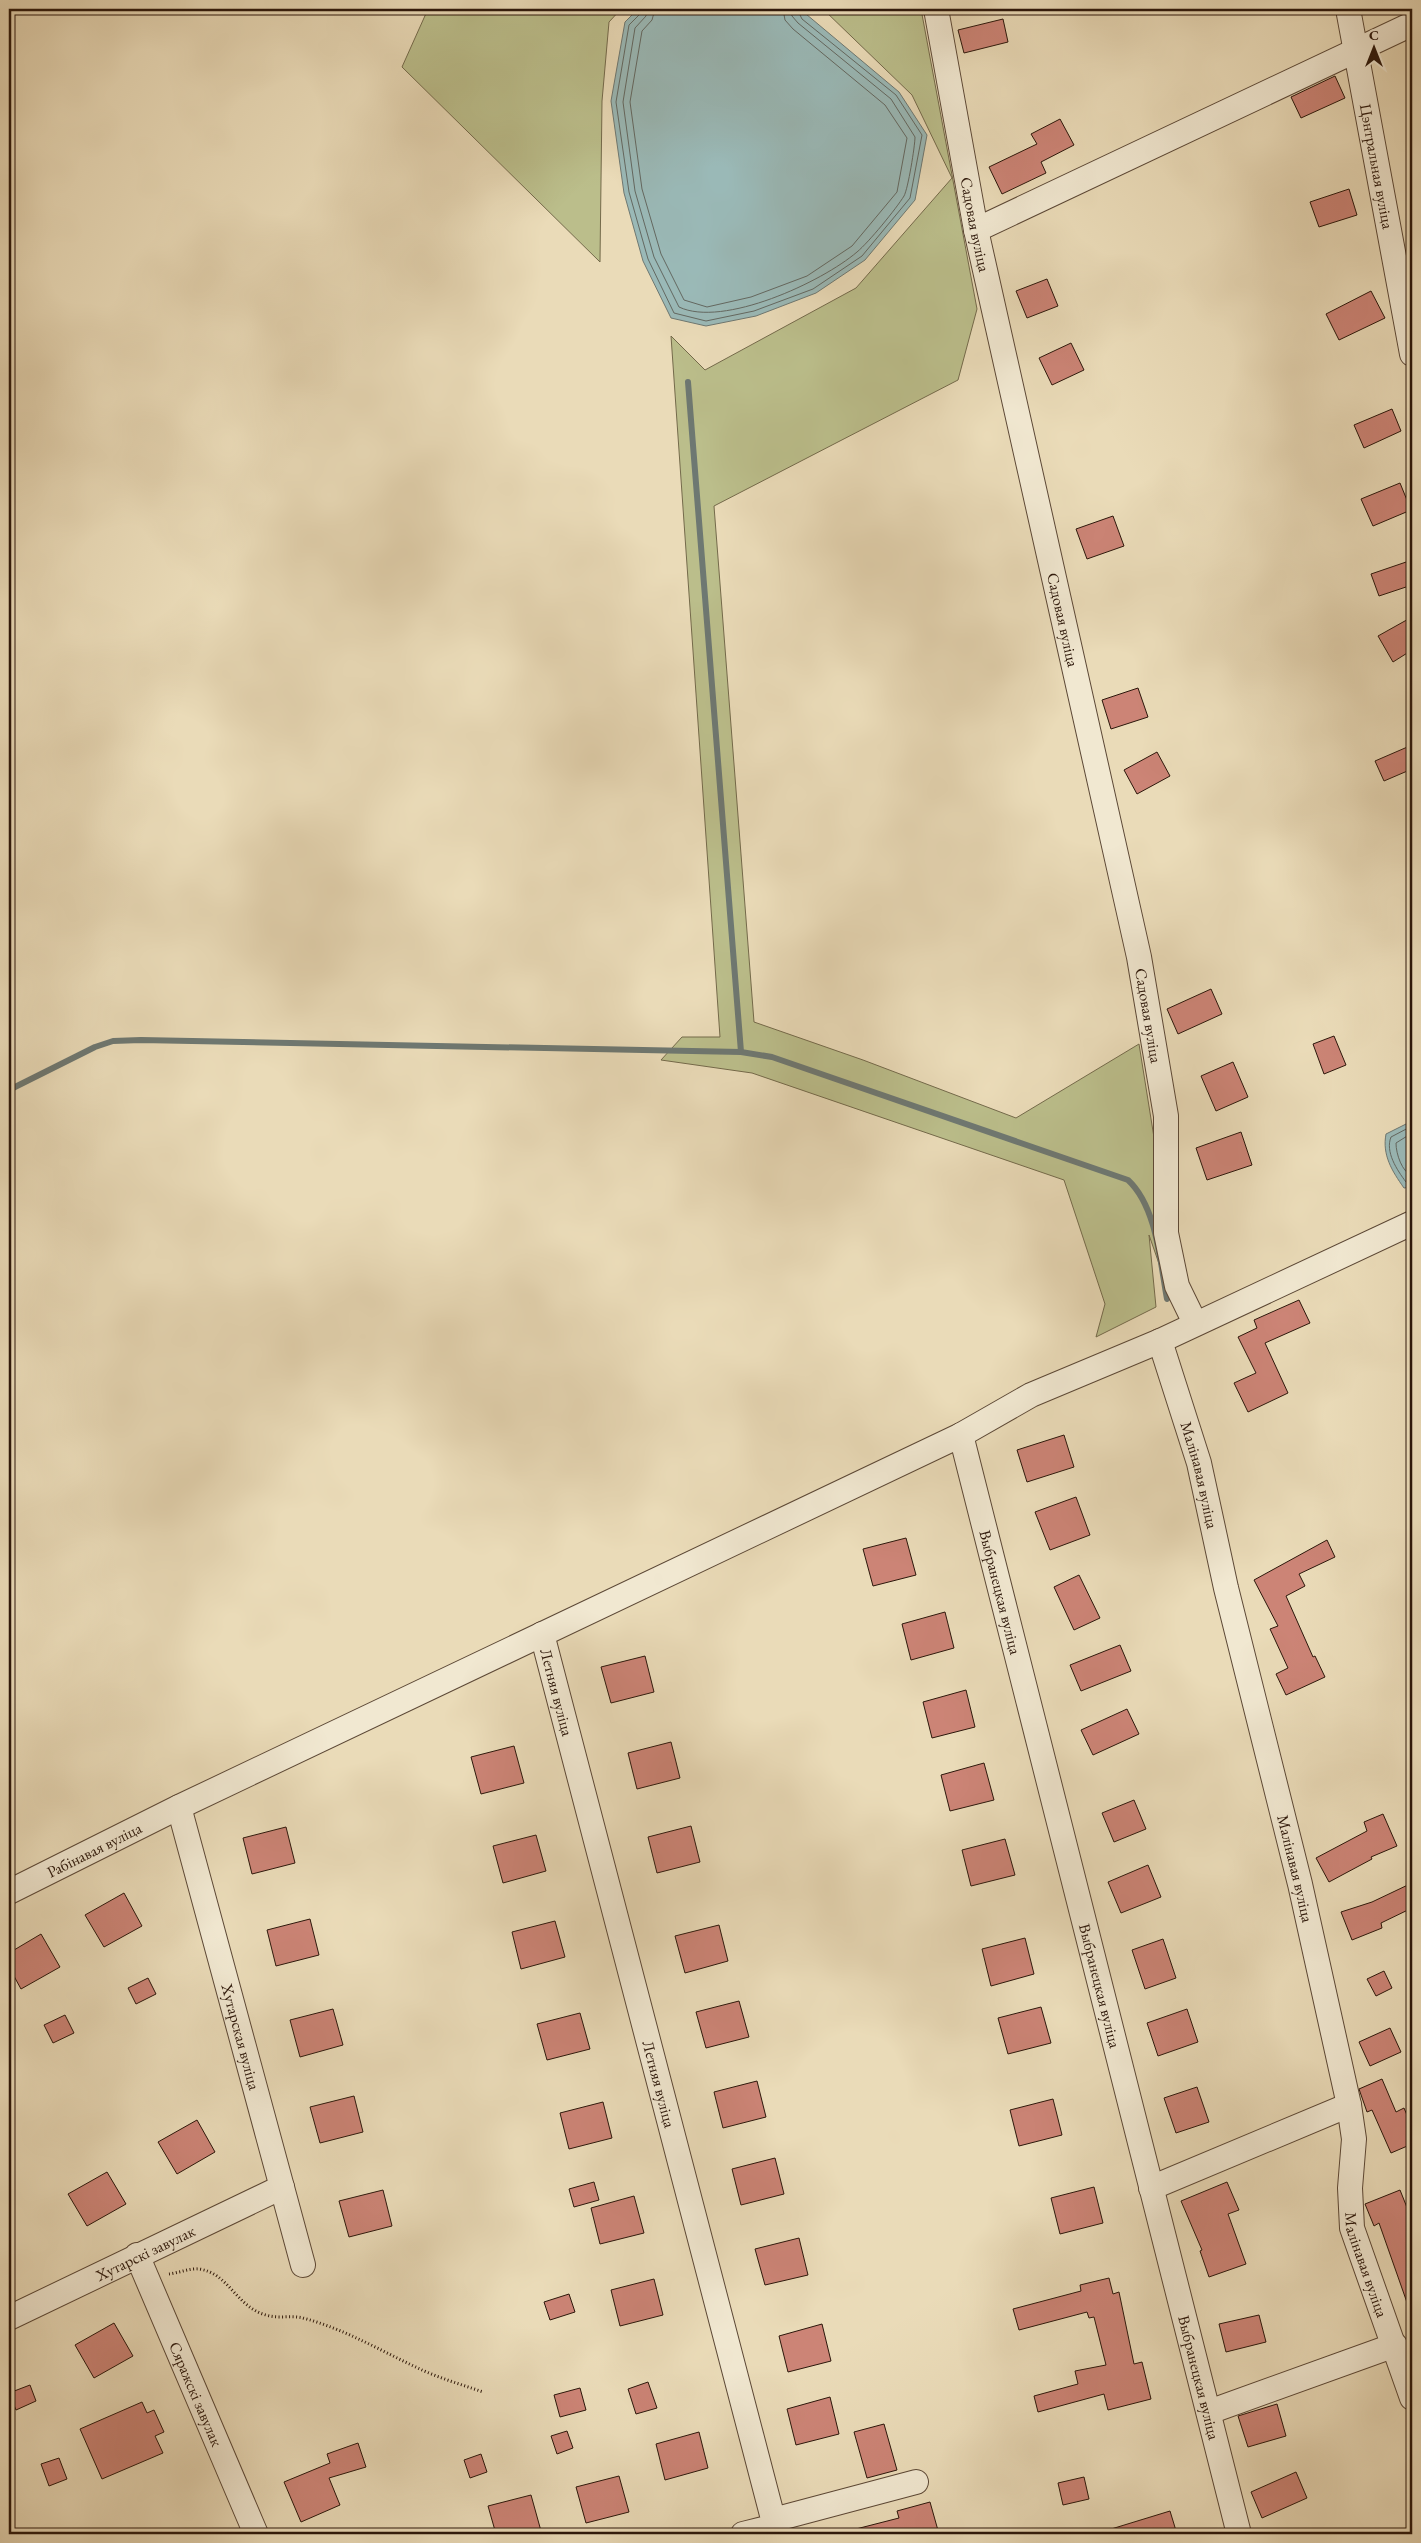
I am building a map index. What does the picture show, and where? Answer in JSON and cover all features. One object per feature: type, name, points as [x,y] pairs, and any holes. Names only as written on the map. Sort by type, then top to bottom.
[{"type":"street","name":"Садовая вуліца","points":[[936,9],[976,230],[1139,957],[1166,1116],[1166,1234],[1177,1286],[1195,1323]]},
{"type":"street","name":"Цэнтральная вуліца","points":[[1348,9],[1412,354]]},
{"type":"street","points":[[976,230],[1412,24]]},
{"type":"street","name":"Рабінавая вуліца","points":[[9,1892],[179,1807],[961,1435],[1032,1395],[1160,1341],[1412,1223]]},
{"type":"street","name":"Малінавая вуліца","points":[[1160,1341],[1199,1463],[1226,1588],[1300,1884],[1349,2106],[1354,2139],[1350,2188],[1352,2228],[1395,2345],[1412,2398]]},
{"type":"street","name":"Выбранецкая вуліца","points":[[961,1435],[1239,2534]]},
{"type":"street","name":"Летняя вуліца","points":[[542,1634],[775,2527]]},
{"type":"street","name":"Хутарская вуліца","points":[[179,1807],[303,2265]]},
{"type":"street","points":[[1151,2188],[1349,2106]]},
{"type":"street","name":"Хутарскі завулак","points":[[9,2318],[282,2187]]},
{"type":"street","name":"Сяражскі завулак","points":[[138,2255],[256,2534]]},
{"type":"street","points":[[1209,2412],[1395,2345]]},
{"type":"street","points":[[743,2534],[775,2527],[916,2482]]},
{"type":"path","points":[[138,2255],[162,2274],[196,2268],[210,2271],[224,2280],[236,2296],[249,2308],[266,2316],[302,2317],[391,2354],[422,2370],[483,2392]]},
{"type":"green space","points":[[428,9],[621,9],[609,22],[602,101],[600,262],[402,67]]},
{"type":"green space","points":[[823,9],[921,9],[977,309],[958,380],[714,506],[754,1022],[863,1060],[1016,1118],[1139,1044],[1156,1150],[1171,1298],[1149,1235],[1156,1307],[1096,1337],[1105,1304],[1064,1180],[752,1073],[661,1060],[682,1037],[720,1037],[671,336],[705,370],[856,288],[952,178],[912,95]]},
{"type":"water","points":[[638,9],[800,9],[899,92],[927,135],[915,200],[865,260],[816,293],[756,316],[706,326],[671,318],[643,261],[624,193],[611,101],[625,22]]},
{"type":"water","points":[[1412,1121],[1412,1187],[1404,1188],[1389,1162],[1385,1142],[1386,1134]]},
{"type":"building","points":[[1003,19],[1008,42],[964,53],[958,30]]},
{"type":"building","points":[[1335,76],[1345,98],[1301,118],[1291,97]]},
{"type":"building","points":[[1060,119],[1074,145],[1041,162],[1046,173],[1002,194],[989,167],[1037,144],[1031,134]]},
{"type":"building","points":[[1349,189],[1357,215],[1319,227],[1310,202]]},
{"type":"building","points":[[1047,279],[1058,306],[1027,318],[1016,291]]},
{"type":"building","points":[[1371,291],[1385,318],[1339,340],[1326,314]]},
{"type":"building","points":[[1071,343],[1084,370],[1052,385],[1039,358]]},
{"type":"building","points":[[1392,409],[1401,431],[1364,448],[1354,425]]},
{"type":"building","points":[[1400,483],[1411,510],[1373,526],[1361,499]]},
{"type":"building","points":[[1113,516],[1124,546],[1087,559],[1076,529]]},
{"type":"building","points":[[1412,560],[1412,585],[1379,596],[1371,574]]},
{"type":"building","points":[[1412,617],[1412,650],[1393,662],[1378,636]]},
{"type":"building","points":[[1138,688],[1148,717],[1111,729],[1102,700]]},
{"type":"building","points":[[1412,745],[1412,769],[1384,781],[1375,761]]},
{"type":"building","points":[[1157,752],[1170,776],[1137,794],[1124,770]]},
{"type":"building","points":[[1211,989],[1222,1014],[1178,1034],[1167,1009]]},
{"type":"building","points":[[1334,1036],[1346,1065],[1324,1074],[1313,1044]]},
{"type":"building","points":[[1233,1062],[1248,1097],[1216,1111],[1201,1076]]},
{"type":"building","points":[[1241,1132],[1252,1165],[1207,1180],[1196,1148]]},
{"type":"building","points":[[1299,1300],[1310,1323],[1265,1343],[1288,1393],[1248,1412],[1234,1383],[1256,1373],[1238,1337],[1257,1328],[1254,1320]]},
{"type":"building","points":[[1064,1435],[1074,1467],[1027,1482],[1017,1450]]},
{"type":"building","points":[[1076,1497],[1090,1535],[1050,1550],[1035,1512]]},
{"type":"building","points":[[906,1538],[916,1575],[873,1586],[863,1549]]},
{"type":"building","points":[[1327,1540],[1335,1557],[1299,1574],[1305,1586],[1286,1596],[1313,1657],[1315,1656],[1325,1677],[1286,1695],[1276,1674],[1288,1668],[1270,1629],[1278,1626],[1254,1580]]},
{"type":"building","points":[[1079,1575],[1100,1618],[1074,1630],[1054,1587]]},
{"type":"building","points":[[945,1612],[954,1648],[911,1660],[902,1624]]},
{"type":"building","points":[[1120,1645],[1131,1671],[1081,1691],[1070,1665]]},
{"type":"building","points":[[645,1656],[654,1692],[611,1703],[601,1667]]},
{"type":"building","points":[[966,1690],[975,1727],[932,1738],[923,1702]]},
{"type":"building","points":[[1127,1709],[1139,1734],[1093,1755],[1081,1730]]},
{"type":"building","points":[[671,1742],[680,1778],[637,1789],[628,1753]]},
{"type":"building","points":[[514,1746],[524,1783],[481,1794],[471,1757]]},
{"type":"building","points":[[984,1763],[994,1800],[950,1811],[941,1775]]},
{"type":"building","points":[[1134,1800],[1146,1829],[1114,1842],[1102,1813]]},
{"type":"building","points":[[1383,1814],[1397,1846],[1371,1857],[1372,1859],[1329,1882],[1316,1858],[1367,1831],[1364,1822]]},
{"type":"building","points":[[691,1826],[700,1862],[657,1873],[648,1837]]},
{"type":"building","points":[[286,1827],[295,1863],[252,1874],[243,1838]]},
{"type":"building","points":[[536,1835],[546,1871],[503,1883],[493,1846]]},
{"type":"building","points":[[1005,1839],[1015,1875],[971,1886],[962,1850]]},
{"type":"building","points":[[1148,1865],[1161,1897],[1121,1913],[1108,1882]]},
{"type":"building","points":[[1412,1883],[1412,1908],[1381,1923],[1382,1928],[1352,1940],[1341,1912],[1372,1902]]},
{"type":"building","points":[[124,1893],[142,1926],[104,1947],[85,1915]]},
{"type":"building","points":[[310,1919],[319,1955],[276,1966],[267,1930]]},
{"type":"building","points":[[555,1921],[565,1957],[521,1969],[512,1932]]},
{"type":"building","points":[[719,1925],[728,1961],[685,1973],[675,1936]]},
{"type":"building","points":[[41,1934],[60,1967],[21,1989],[9,1967],[9,1953]]},
{"type":"building","points":[[1025,1938],[1034,1974],[991,1986],[982,1949]]},
{"type":"building","points":[[1163,1939],[1176,1978],[1145,1989],[1132,1950]]},
{"type":"building","points":[[1384,1971],[1392,1988],[1376,1996],[1367,1979]]},
{"type":"building","points":[[148,1978],[156,1994],[136,2004],[128,1988]]},
{"type":"building","points":[[739,2001],[749,2037],[706,2048],[696,2012]]},
{"type":"building","points":[[1041,2007],[1051,2043],[1008,2054],[998,2018]]},
{"type":"building","points":[[333,2009],[343,2045],[300,2057],[290,2020]]},
{"type":"building","points":[[1187,2009],[1198,2042],[1158,2056],[1147,2023]]},
{"type":"building","points":[[580,2013],[590,2049],[547,2060],[537,2024]]},
{"type":"building","points":[[65,2015],[74,2033],[53,2043],[44,2025]]},
{"type":"building","points":[[1390,2028],[1401,2052],[1370,2066],[1359,2042]]},
{"type":"building","points":[[1382,2079],[1396,2112],[1404,2108],[1412,2127],[1412,2144],[1391,2153],[1372,2110],[1367,2112],[1359,2089]]},
{"type":"building","points":[[757,2081],[766,2117],[723,2128],[714,2092]]},
{"type":"building","points":[[1197,2087],[1209,2122],[1176,2133],[1164,2098]]},
{"type":"building","points":[[354,2096],[363,2132],[320,2143],[310,2107]]},
{"type":"building","points":[[1053,2099],[1062,2135],[1019,2146],[1010,2110]]},
{"type":"building","points":[[603,2102],[612,2138],[569,2149],[560,2113]]},
{"type":"building","points":[[197,2120],[215,2152],[177,2174],[158,2142]]},
{"type":"building","points":[[775,2158],[784,2194],[741,2205],[732,2169]]},
{"type":"building","points":[[107,2172],[126,2204],[87,2226],[68,2194]]},
{"type":"building","points":[[594,2182],[599,2200],[574,2207],[569,2189]]},
{"type":"building","points":[[1227,2182],[1239,2210],[1228,2214],[1246,2264],[1209,2277],[1200,2251],[1202,2250],[1181,2201]]},
{"type":"building","points":[[1094,2187],[1103,2223],[1060,2234],[1051,2198]]},
{"type":"building","points":[[383,2190],[392,2226],[349,2237],[339,2201]]},
{"type":"building","points":[[1400,2190],[1412,2220],[1412,2311],[1410,2311],[1379,2223],[1374,2226],[1365,2204]]},
{"type":"building","points":[[634,2196],[644,2233],[600,2244],[591,2208]]},
{"type":"building","points":[[799,2238],[808,2275],[765,2285],[755,2249]]},
{"type":"building","points":[[1109,2278],[1113,2294],[1119,2292],[1134,2364],[1142,2362],[1151,2399],[1108,2410],[1104,2394],[1038,2412],[1034,2396],[1078,2384],[1075,2371],[1106,2365],[1094,2317],[1089,2318],[1087,2312],[1019,2330],[1013,2309],[1081,2291],[1080,2285]]},
{"type":"building","points":[[654,2279],[663,2315],[620,2326],[611,2290]]},
{"type":"building","points":[[569,2294],[575,2312],[550,2320],[544,2302]]},
{"type":"building","points":[[1259,2315],[1266,2342],[1226,2352],[1219,2324]]},
{"type":"building","points":[[114,2323],[133,2356],[94,2378],[75,2345]]},
{"type":"building","points":[[822,2324],[831,2361],[788,2372],[779,2336]]},
{"type":"building","points":[[648,2382],[657,2408],[636,2414],[628,2389]]},
{"type":"building","points":[[30,2385],[36,2401],[16,2410],[9,2393]]},
{"type":"building","points":[[580,2388],[586,2410],[560,2417],[554,2395]]},
{"type":"building","points":[[830,2397],[839,2434],[796,2445],[787,2409]]},
{"type":"building","points":[[142,2402],[147,2413],[154,2410],[164,2432],[155,2436],[163,2453],[102,2479],[80,2429]]},
{"type":"building","points":[[1277,2404],[1286,2436],[1248,2447],[1238,2416]]},
{"type":"building","points":[[884,2424],[897,2470],[867,2478],[854,2432]]},
{"type":"building","points":[[567,2431],[573,2448],[557,2454],[551,2436]]},
{"type":"building","points":[[699,2432],[708,2468],[665,2480],[656,2444]]},
{"type":"building","points":[[358,2443],[366,2467],[329,2478],[340,2505],[301,2522],[284,2482],[330,2463],[327,2454]]},
{"type":"building","points":[[481,2454],[487,2472],[470,2478],[464,2460]]},
{"type":"building","points":[[59,2458],[67,2479],[49,2486],[41,2464]]},
{"type":"building","points":[[1296,2472],[1307,2498],[1262,2518],[1251,2492]]},
{"type":"building","points":[[619,2476],[629,2512],[586,2523],[576,2487]]},
{"type":"building","points":[[1084,2477],[1089,2499],[1063,2505],[1058,2483]]},
{"type":"building","points":[[531,2495],[541,2531],[529,2534],[496,2534],[488,2506]]},
{"type":"building","points":[[930,2502],[939,2534],[857,2534],[856,2529],[899,2518],[897,2511]]},
{"type":"building","points":[[1170,2511],[1177,2534],[1108,2534],[1108,2530]]},
{"type":"waterway","points":[[688,382],[741,1052]]},
{"type":"waterway","points":[[9,1090],[95,1047],[113,1041],[741,1052],[772,1057],[1128,1180],[1138,1191],[1151,1220],[1156,1236],[1167,1299]]}]
